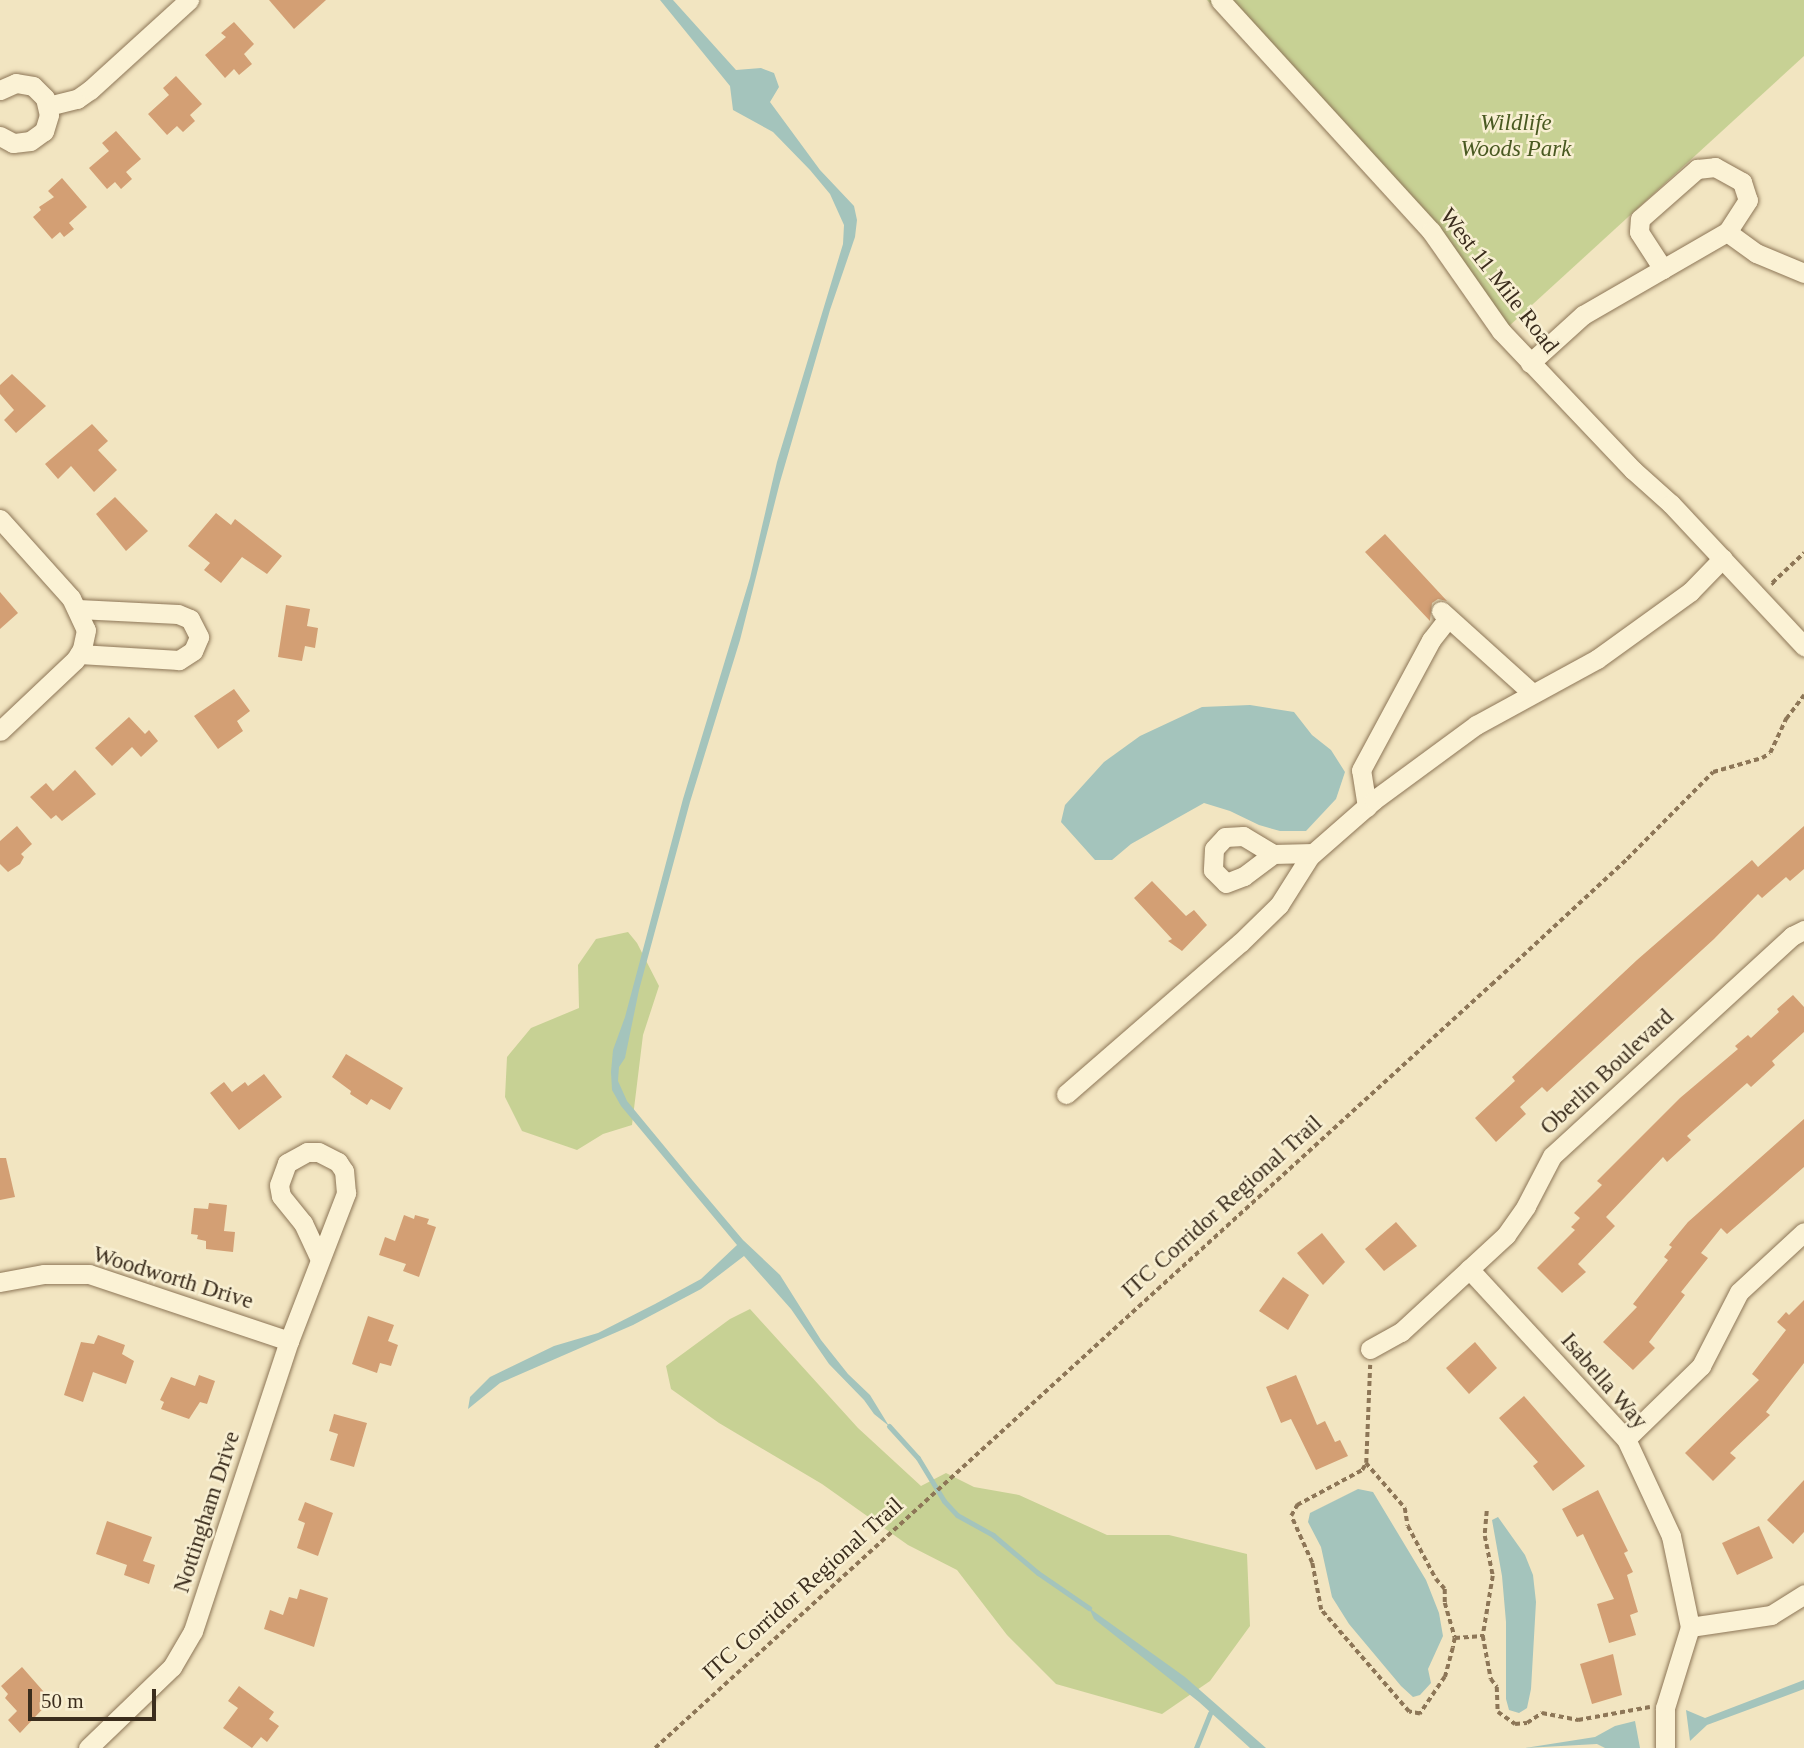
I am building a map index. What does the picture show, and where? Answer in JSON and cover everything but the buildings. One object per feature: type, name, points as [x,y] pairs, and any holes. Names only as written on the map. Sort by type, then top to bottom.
[{"type":"street","points":[[48,106],[77,99],[90,90],[190,0]]},
{"type":"street","name":"West 11 Mile Road","points":[[1220,0],[1431,231],[1470,290],[1530,363],[1723,558],[1804,646]]},
{"type":"street","points":[[0,90],[16,83],[33,86],[45,98],[48,106],[47,123],[38,137],[22,143],[0,136]]},
{"type":"street","points":[[1530,363],[1583,315],[1663,269],[1727,232],[1748,200],[1742,182],[1715,167],[1697,169],[1640,219],[1639,232],[1663,269]]},
{"type":"street","points":[[1727,232],[1756,253],[1804,273]]},
{"type":"street","points":[[0,519],[78,609],[86,630],[79,654],[0,731]]},
{"type":"street","points":[[1066,1094],[1211,970],[1279,905],[1313,853],[1367,807],[1476,726],[1619,644],[1690,592],[1723,558]]},
{"type":"street","points":[[78,609],[178,614],[190,619],[199,637],[193,651],[179,660],[79,654]]},
{"type":"street","points":[[1367,807],[1361,770],[1444,614],[1532,693]]},
{"type":"street","points":[[1272,854],[1313,853]]},
{"type":"street","name":"Oberlin Boulevard","points":[[1370,1349],[1401,1332],[1506,1235],[1527,1206],[1552,1156],[1792,936],[1804,930]]},
{"type":"street","name":"Nottingham Drive","points":[[88,1748],[172,1668],[189,1640],[289,1341],[346,1193],[347,1182],[338,1163],[329,1155],[307,1152],[287,1163],[279,1185],[281,1196],[303,1223],[319,1258]]},
{"type":"street","points":[[1626,1439],[1701,1366],[1740,1292],[1804,1232]]},
{"type":"street","name":"Isabella Way","points":[[1469,1269],[1626,1439],[1671,1536],[1690,1626],[1666,1704],[1665,1748]]},
{"type":"street","name":"Woodworth Drive","points":[[0,1282],[44,1273],[89,1274],[289,1341]]},
{"type":"street","points":[[1690,1626],[1771,1615],[1804,1594]]},
{"type":"path","points":[[1772,583],[1804,553]]},
{"type":"path","name":"ITC Corridor Regional Trail","points":[[654,1748],[1588,895],[1713,772],[1762,758],[1770,753],[1786,719],[1804,695]]},
{"type":"path","points":[[1366,1463],[1405,1508],[1408,1527],[1436,1579],[1446,1589],[1445,1603],[1455,1638],[1445,1677],[1426,1709],[1420,1714],[1409,1712],[1321,1610],[1312,1563],[1290,1516],[1297,1505],[1362,1470],[1366,1463],[1370,1349]]},
{"type":"path","points":[[1487,1511],[1485,1536],[1493,1576],[1483,1636],[1491,1679],[1497,1686],[1498,1712],[1515,1724],[1527,1723],[1542,1713],[1578,1720],[1666,1704]]},
{"type":"path","points":[[1455,1638],[1483,1636]]},
{"type":"green space","name":"Wildlife Woods Park","points":[[1207,0],[1804,0],[1804,56],[1508,327]]},
{"type":"green space","points":[[628,932],[637,943],[659,986],[643,1035],[632,1125],[603,1134],[577,1150],[522,1131],[505,1097],[507,1057],[531,1028],[579,1008],[578,965],[596,939]]},
{"type":"green space","points":[[750,1309],[858,1428],[921,1486],[946,1473],[974,1487],[1019,1495],[1107,1535],[1169,1535],[1247,1554],[1250,1626],[1210,1681],[1162,1714],[1056,1684],[1007,1635],[957,1570],[908,1545],[822,1484],[719,1423],[671,1389],[666,1366],[730,1319]]},
{"type":"water","points":[[660,0],[673,0],[736,70],[761,68],[774,73],[779,87],[770,102],[820,170],[854,206],[857,220],[855,237],[830,310],[780,482],[740,640],[690,802],[639,990],[625,1058],[619,1067],[618,1081],[627,1101],[693,1181],[743,1240],[780,1275],[821,1340],[848,1374],[870,1395],[889,1426],[874,1414],[829,1364],[791,1309],[744,1256],[701,1289],[633,1325],[500,1383],[468,1409],[470,1397],[490,1377],[554,1346],[598,1333],[655,1304],[701,1279],[737,1245],[621,1106],[612,1090],[613,1050],[625,1017],[683,799],[750,578],[777,462],[843,244],[844,225],[830,194],[810,170],[773,132],[733,110],[730,86]]},
{"type":"water","points":[[1250,705],[1294,712],[1312,735],[1331,750],[1345,772],[1336,799],[1306,831],[1280,831],[1204,803],[1131,844],[1112,860],[1095,860],[1061,822],[1065,805],[1104,762],[1140,736],[1202,707]]},
{"type":"water","points":[[1358,1489],[1373,1492],[1426,1580],[1439,1613],[1443,1636],[1428,1669],[1431,1683],[1420,1695],[1413,1697],[1349,1624],[1332,1597],[1321,1547],[1308,1522],[1310,1513]]},
{"type":"water","points":[[1498,1517],[1525,1555],[1533,1575],[1536,1602],[1531,1689],[1527,1708],[1519,1713],[1509,1710],[1506,1699],[1506,1622],[1502,1576],[1492,1520]]},
{"type":"water","points":[[1089,1608],[1185,1677],[1266,1748],[1250,1748],[1199,1702],[1094,1619]]},
{"type":"water","points":[[1804,1680],[1804,1689],[1707,1725],[1690,1741],[1686,1710],[1705,1718]]},
{"type":"water","points":[[1635,1721],[1640,1748],[1605,1748],[1597,1744],[1525,1748],[1595,1737],[1615,1726]]},
{"type":"waterway","points":[[889,1426],[918,1458],[944,1501],[957,1515],[993,1535],[1038,1573],[1089,1608]]},
{"type":"waterway","points":[[1196,1748],[1210,1713]]}]
